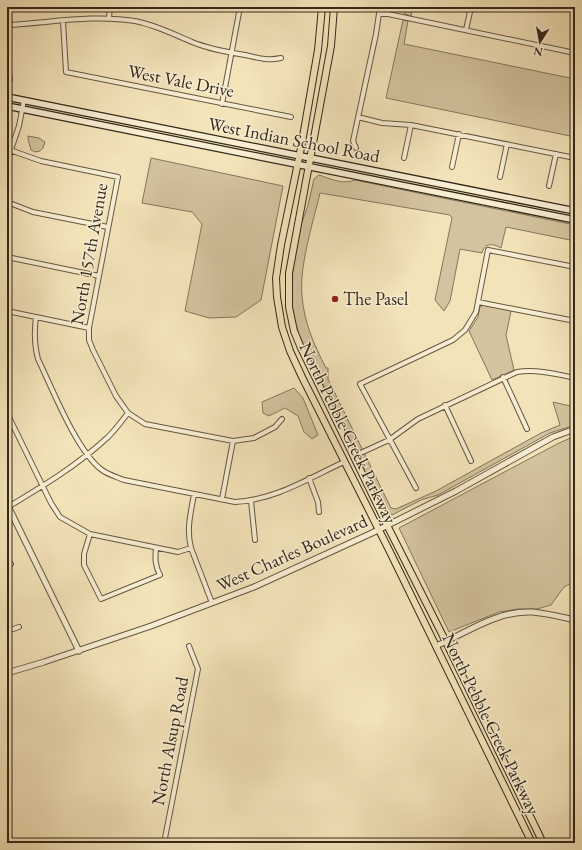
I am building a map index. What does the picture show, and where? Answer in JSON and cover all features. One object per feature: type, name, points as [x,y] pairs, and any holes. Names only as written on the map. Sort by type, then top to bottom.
[{"type":"main road","name":"North Pebble Creek Parkway","points":[[322,7],[318,50],[300,156],[278,266],[276,286],[278,308],[284,336],[344,462],[532,843]]},
{"type":"main road","name":"North Pebble Creek Parkway","points":[[334,7],[331,46],[310,167],[290,265],[288,284],[289,307],[294,331],[387,525],[446,642],[543,843]]},
{"type":"main road","name":"West Indian School Road","points":[[7,97],[575,211]]},
{"type":"main road","name":"West Indian School Road","points":[[7,106],[575,220]]},
{"type":"main road","points":[[278,308],[289,307]]},
{"type":"main road","points":[[495,768],[504,764]]},
{"type":"street","points":[[110,7],[110,18]]},
{"type":"street","points":[[222,104],[240,7]]},
{"type":"street","points":[[356,148],[353,141],[376,34],[380,7]]},
{"type":"street","points":[[466,30],[471,7]]},
{"type":"street","points":[[379,14],[388,14],[575,53]]},
{"type":"street","points":[[7,25],[110,18],[135,21],[166,30],[218,51],[270,60],[281,58]]},
{"type":"street","name":"West Vale Drive","points":[[64,21],[66,72],[291,117]]},
{"type":"street","points":[[7,59],[10,80]]},
{"type":"street","points":[[7,162],[9,150],[19,126],[24,100]]},
{"type":"street","points":[[358,117],[382,122],[411,124],[575,158]]},
{"type":"street","points":[[404,158],[411,124]]},
{"type":"street","points":[[452,167],[459,134]]},
{"type":"street","points":[[500,177],[507,144]]},
{"type":"street","name":"North 157th Avenue","points":[[9,150],[41,161],[118,177],[89,328],[89,340],[116,396],[128,413]]},
{"type":"street","points":[[549,186],[556,154]]},
{"type":"street","points":[[7,202],[33,212],[108,227]]},
{"type":"street","points":[[416,488],[360,384],[453,340],[465,330],[471,323],[476,312],[488,250],[575,267]]},
{"type":"street","points":[[7,257],[99,276]]},
{"type":"street","points":[[478,302],[575,321]]},
{"type":"street","points":[[7,311],[89,328]]},
{"type":"street","points":[[36,317],[34,340],[38,359],[74,433],[87,455],[101,470],[112,476],[124,480],[235,502],[251,501],[278,493],[344,462]]},
{"type":"street","points":[[354,456],[389,440],[418,419],[445,405],[503,377],[517,372],[543,372],[575,378]]},
{"type":"street","points":[[503,377],[527,429]]},
{"type":"street","points":[[445,405],[471,461]]},
{"type":"street","points":[[7,413],[51,503],[60,517],[90,534],[178,552],[190,548]]},
{"type":"street","points":[[79,651],[8,506],[43,487],[87,455],[109,436],[128,413],[136,420],[150,425],[233,441],[254,438],[275,427],[282,419]]},
{"type":"street","name":"West Charles Boulevard","points":[[7,673],[79,651],[151,626],[212,603],[344,547],[450,494],[553,437],[575,429]]},
{"type":"street","points":[[222,499],[233,441]]},
{"type":"street","points":[[309,478],[318,502],[319,512]]},
{"type":"street","points":[[194,494],[188,530],[190,548],[212,603]]},
{"type":"street","points":[[251,501],[255,540]]},
{"type":"street","points":[[90,534],[84,554],[84,564],[101,599],[160,575],[155,560],[156,548]]},
{"type":"street","points":[[436,646],[493,619],[516,613],[532,612],[575,620]]},
{"type":"street","points":[[7,631],[19,627]]},
{"type":"street","name":"North Alsup Road","points":[[164,843],[198,669],[189,646]]},
{"type":"shaded area","points":[[406,7],[413,7],[411,16],[404,14]]},
{"type":"shaded area","points":[[403,20],[408,21],[404,44],[575,79],[575,137],[386,98]]},
{"type":"shaded area","points":[[28,136],[39,138],[45,142],[40,151],[35,152],[31,150]]},
{"type":"shaded area","points":[[151,158],[283,186],[261,300],[236,317],[209,318],[185,311],[202,224],[192,212],[142,203]]},
{"type":"shaded area","points":[[319,175],[337,181],[346,182],[355,180],[575,225],[575,241],[506,227],[501,248],[495,245],[489,245],[485,247],[482,253],[460,249],[450,301],[444,311],[435,300],[452,218],[450,215],[320,193],[307,244],[303,271],[302,296],[307,324],[317,351],[326,368],[328,368],[328,379],[391,508],[396,509],[436,491],[541,433],[560,425],[553,402],[575,407],[575,425],[550,433],[438,495],[421,500],[392,515],[387,513],[379,494],[371,486],[299,335],[294,318],[291,298],[293,268],[301,225],[308,205],[314,179]]},
{"type":"shaded area","points":[[483,305],[511,311],[506,335],[514,370],[492,380],[469,331],[478,317],[480,307]]},
{"type":"shaded area","points":[[294,388],[303,398],[318,435],[312,439],[304,432],[298,416],[285,408],[269,416],[263,413],[262,402]]},
{"type":"shaded area","points":[[575,436],[575,581],[564,587],[551,605],[537,609],[518,609],[499,612],[449,632],[399,528],[557,444]]},
{"type":"place","name":"The Pasel","points":[[335,299]]}]
